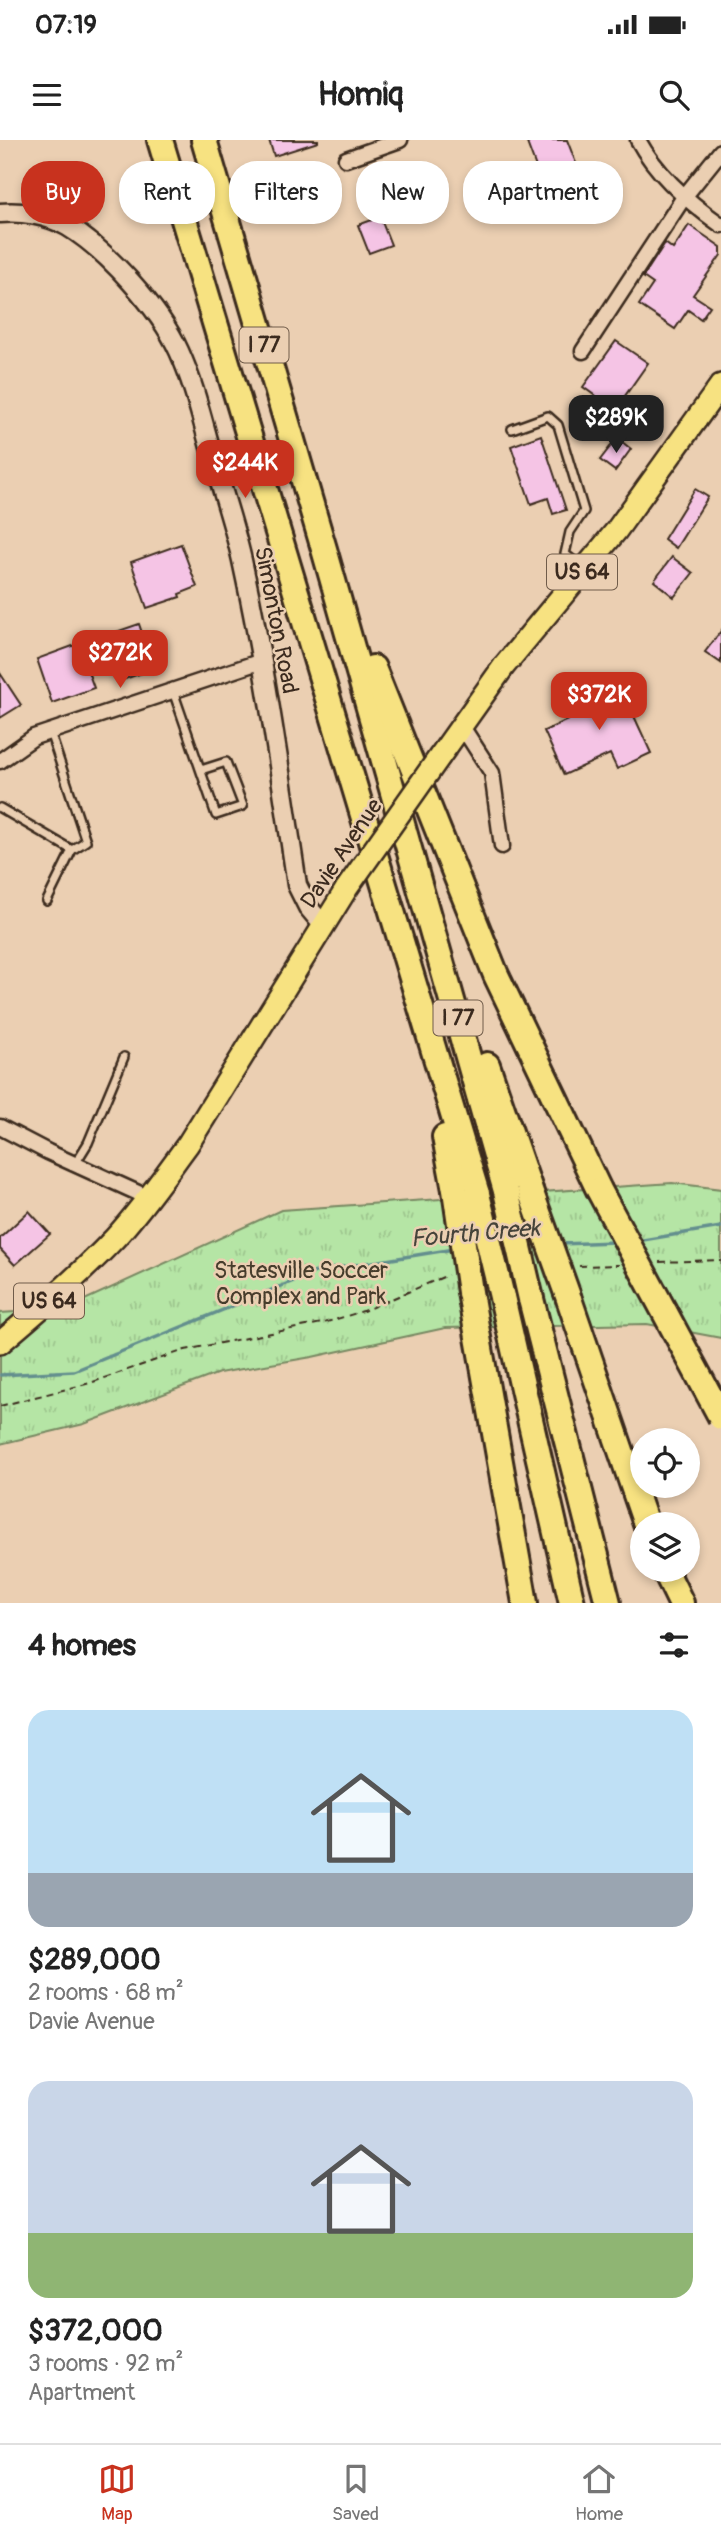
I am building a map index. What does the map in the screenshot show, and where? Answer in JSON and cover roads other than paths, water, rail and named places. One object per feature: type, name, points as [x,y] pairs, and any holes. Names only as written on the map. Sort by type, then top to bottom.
[{"type":"highway","name":"I 77","points":[[160,140],[416,996],[466,1192]]},
{"type":"highway","name":"I 77","points":[[204,140],[410,845],[518,1191],[531,1299],[608,1603]]},
{"type":"highway","points":[[324,549],[496,975],[599,1190],[721,1417]]},
{"type":"highway","points":[[518,1191],[569,1299],[642,1512]]},
{"type":"highway","points":[[466,1192],[470,1292],[523,1603]]},
{"type":"highway","points":[[466,1192],[502,1297],[572,1603]]},
{"type":"highway","points":[[671,1582],[681,1603]]},
{"type":"main road","name":"Davie Avenue","points":[[0,1343],[62,1291],[117,1236],[148,1197],[188,1144],[347,888],[503,666],[624,521],[717,399]]},
{"type":"street","points":[[346,159],[380,143],[400,140]]},
{"type":"street","points":[[638,140],[649,159],[684,197],[721,225]]},
{"type":"street","points":[[583,351],[684,197],[721,151]]},
{"type":"street","name":"Simonton Road","points":[[0,213],[37,215],[65,225],[90,243],[139,290],[161,319],[179,351],[192,385],[243,562],[262,661],[297,885],[308,907],[323,925]]},
{"type":"street","points":[[0,761],[34,737],[262,661]]},
{"type":"street","points":[[461,725],[492,774],[502,846]]},
{"type":"street","points":[[0,1128],[148,1197]]},
{"type":"lane","points":[[512,429],[548,415],[558,425],[584,512],[570,531],[565,554],[584,569]]},
{"type":"lane","points":[[173,691],[216,815],[243,806],[226,762],[201,770]]},
{"type":"lane","points":[[47,901],[72,850],[86,841],[50,732]]},
{"type":"lane","points":[[0,808],[72,850]]},
{"type":"lane","points":[[75,1164],[88,1143],[124,1057]]},
{"type":"waterway","name":"Fourth Creek","points":[[637,1241],[721,1227]]},
{"type":"waterway","name":"Fourth Creek","points":[[560,1244],[615,1242]]},
{"type":"waterway","name":"Fourth Creek","points":[[0,1375],[74,1371],[318,1271],[454,1249]]},
{"type":"park label","name":"Statesville Soccer Complex and Park","points":[[301,1283]]}]
